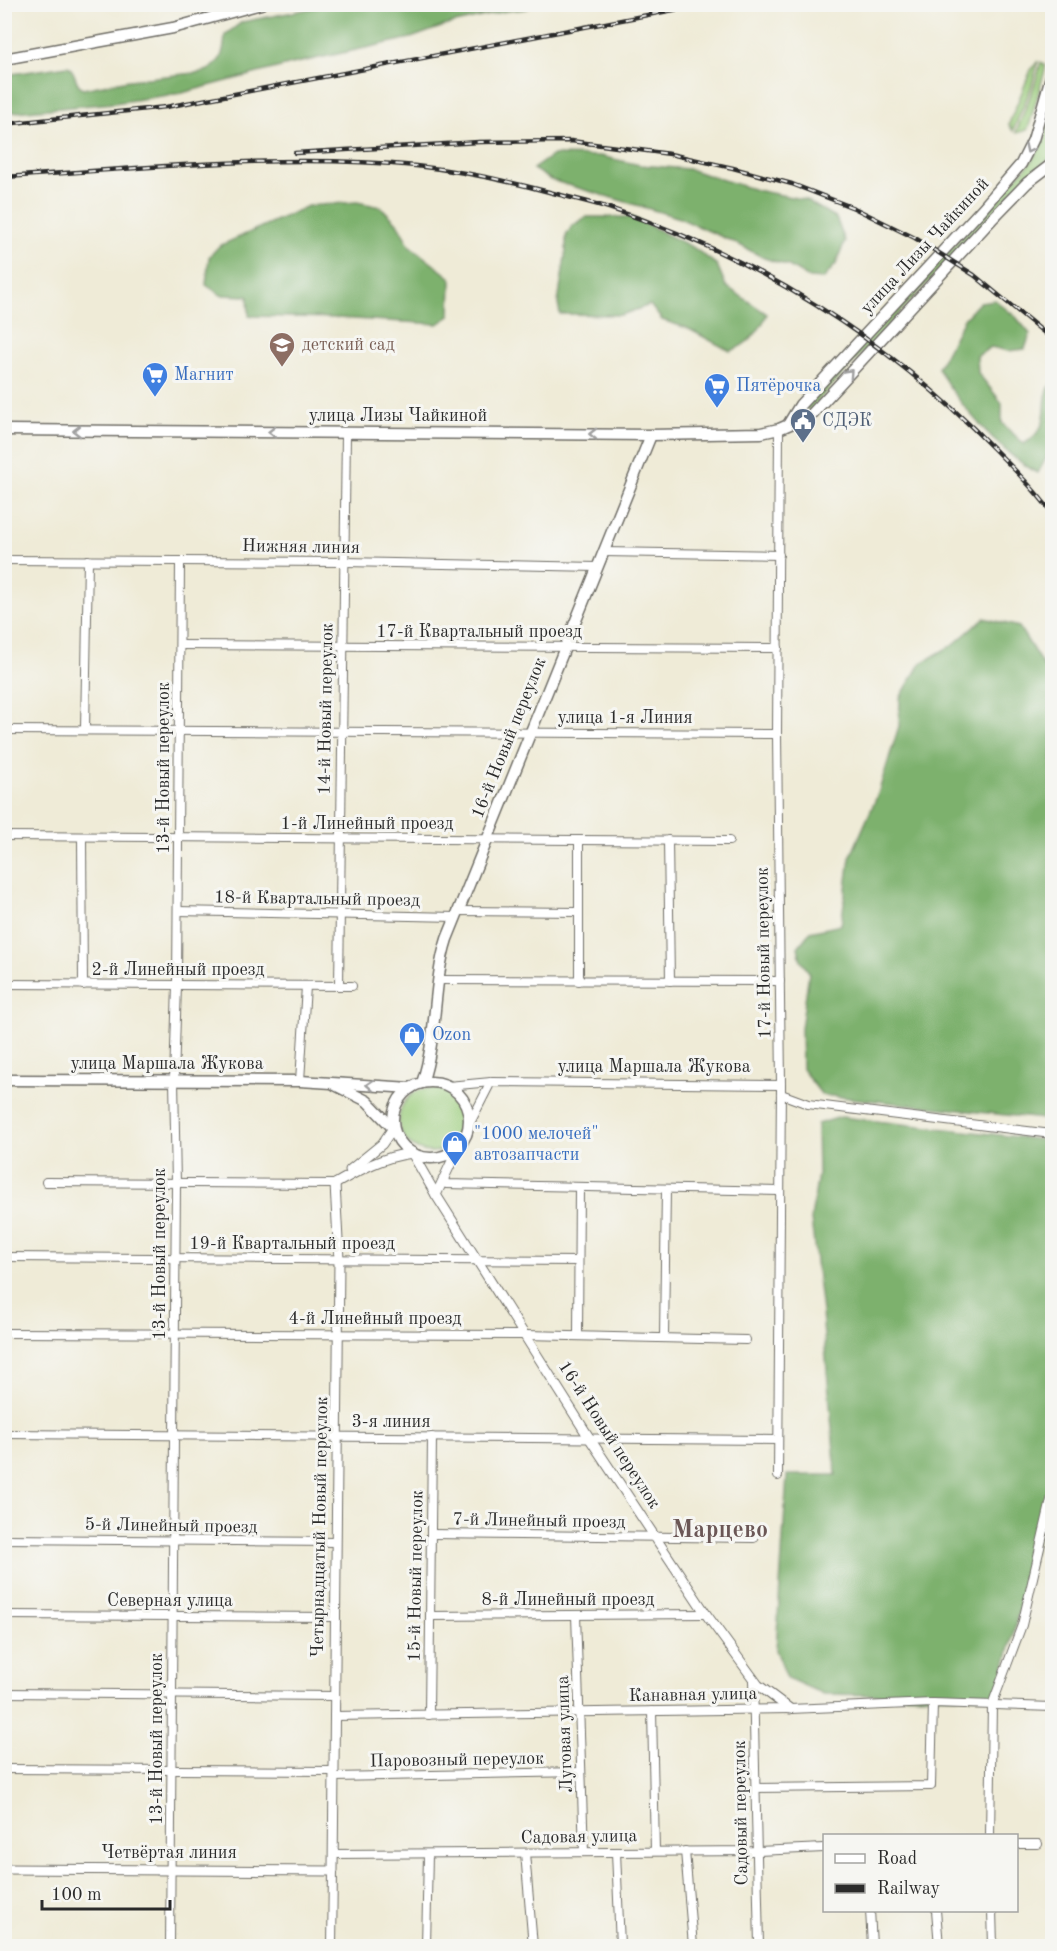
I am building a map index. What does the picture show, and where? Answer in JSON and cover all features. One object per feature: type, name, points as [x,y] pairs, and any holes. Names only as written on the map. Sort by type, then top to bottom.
[{"type":"main road","points":[[4,59],[172,28],[261,4]]},
{"type":"main road","name":"улица Лизы Чайкиной","points":[[789,423],[800,405],[1021,165],[1038,127],[1053,73]]},
{"type":"main road","name":"улица Лизы Чайкиной","points":[[4,430],[651,435],[748,434],[779,429],[811,415],[992,219],[1027,183],[1053,164]]},
{"type":"main road","name":"16-й Новый переулок","points":[[422,1083],[429,1061],[440,961],[486,840],[651,435]]},
{"type":"main road","points":[[429,1061],[446,1086],[460,1097],[466,1106],[468,1127],[459,1146],[449,1154],[437,1158],[412,1153],[402,1145],[393,1128],[396,1104],[402,1095],[422,1083],[434,1082],[446,1086]]},
{"type":"main road","name":"улица Маршала Жукова","points":[[4,1080],[300,1081],[411,1088]]},
{"type":"main road","name":"улица Маршала Жукова","points":[[329,1082],[367,1101],[393,1128]]},
{"type":"street","name":"17-й Новый переулок","points":[[778,1476],[781,1094],[777,734],[779,429]]},
{"type":"street","name":"14-й Новый переулок","points":[[339,986],[346,433]]},
{"type":"street","points":[[603,552],[779,555]]},
{"type":"street","name":"Нижняя линия","points":[[4,560],[345,562],[597,567]]},
{"type":"street","points":[[85,729],[88,560]]},
{"type":"street","name":"13-й Новый переулок","points":[[170,1947],[176,1184],[174,1080],[178,912],[180,561]]},
{"type":"street","name":"17-й Квартальный проезд","points":[[180,645],[778,648]]},
{"type":"street","name":"улица 1-я Линия","points":[[4,730],[777,734]]},
{"type":"street","name":"1-й Линейный проезд","points":[[4,836],[729,841]]},
{"type":"street","points":[[82,837],[83,985]]},
{"type":"street","points":[[579,840],[579,981]]},
{"type":"street","points":[[668,840],[670,981]]},
{"type":"street","name":"18-й Квартальный проезд","points":[[178,912],[340,915],[578,912]]},
{"type":"street","points":[[438,980],[780,981]]},
{"type":"street","name":"2-й Линейный проезд","points":[[4,984],[352,986]]},
{"type":"street","points":[[300,1081],[306,986]]},
{"type":"street","points":[[468,1127],[491,1082]]},
{"type":"street","name":"улица Маршала Жукова","points":[[446,1086],[491,1082],[781,1085]]},
{"type":"street","points":[[781,1094],[808,1104],[1053,1134]]},
{"type":"street","points":[[335,1184],[382,1144],[393,1128]]},
{"type":"street","points":[[436,1195],[459,1146]]},
{"type":"street","points":[[46,1182],[335,1184],[391,1156],[412,1153]]},
{"type":"street","name":"16-й Новый переулок","points":[[412,1153],[436,1195],[590,1439],[706,1614],[753,1678],[771,1696],[790,1708]]},
{"type":"street","points":[[444,1179],[446,1184],[780,1191]]},
{"type":"street","name":"Четырнадцатый Новый переулок","points":[[333,1871],[339,1259],[335,1184]]},
{"type":"street","points":[[578,1336],[579,1187]]},
{"type":"street","points":[[664,1338],[666,1189]]},
{"type":"street","name":"19-й Квартальный проезд","points":[[4,1257],[579,1261]]},
{"type":"street","name":"4-й Линейный проезд","points":[[4,1333],[525,1335],[746,1340]]},
{"type":"street","name":"3-я линия","points":[[4,1434],[778,1440]]},
{"type":"street","name":"15-й Новый переулок","points":[[429,1715],[432,1437]]},
{"type":"street","points":[[990,1834],[992,1705],[1022,1625],[1053,1496]]},
{"type":"street","name":"7-й Линейный проезд","points":[[431,1534],[754,1538]]},
{"type":"street","name":"5-й Линейный проезд","points":[[4,1539],[336,1542]]},
{"type":"street","name":"8-й Линейный проезд","points":[[430,1616],[706,1614]]},
{"type":"street","name":"Северная улица","points":[[4,1615],[336,1617]]},
{"type":"street","name":"Луговая улица","points":[[576,1615],[584,1852]]},
{"type":"street","name":"Садовый переулок","points":[[753,1678],[759,1947]]},
{"type":"street","points":[[4,1693],[335,1696]]},
{"type":"street","points":[[756,1788],[931,1786],[933,1703]]},
{"type":"street","name":"Канавная улица","points":[[334,1716],[754,1709],[933,1703],[1053,1707]]},
{"type":"street","points":[[652,1711],[656,1851]]},
{"type":"street","name":"Паровозный переулок","points":[[4,1769],[334,1774],[581,1772]]},
{"type":"street","points":[[1018,1844],[1038,1844]]},
{"type":"street","name":"Садовая улица","points":[[333,1854],[758,1851],[823,1848]]},
{"type":"street","points":[[685,1851],[693,1947]]},
{"type":"street","points":[[616,1852],[620,1947]]},
{"type":"street","points":[[525,1853],[533,1947]]},
{"type":"street","points":[[426,1947],[428,1854]]},
{"type":"street","name":"Четвёртая линия","points":[[4,1869],[333,1871]]},
{"type":"street","points":[[332,1947],[333,1871]]},
{"type":"street","points":[[870,1912],[872,1947]]},
{"type":"street","points":[[936,1912],[939,1947]]},
{"type":"street","points":[[992,1912],[993,1947]]},
{"type":"green space","points":[[329,5],[534,5],[526,9],[506,11],[447,25],[411,38],[292,64],[182,93],[114,103],[5,113],[5,75],[68,66],[83,89],[129,80],[203,72],[218,62],[224,48],[225,35],[242,22]]},
{"type":"green space","points":[[1038,61],[1032,85],[1013,131],[1009,125],[1010,121],[1031,70]]},
{"type":"green space","points":[[1041,62],[1045,65],[1045,70],[1029,126],[1027,130],[1017,133],[1035,84]]},
{"type":"green space","points":[[1052,110],[1052,157],[1024,178],[809,410],[805,407],[1031,162],[1045,139]]},
{"type":"green space","points":[[553,155],[600,156],[640,165],[688,169],[756,190],[806,200],[836,218],[845,241],[836,264],[823,279],[809,278],[789,266],[764,258],[677,217],[551,180],[533,169]]},
{"type":"green space","points":[[357,202],[381,207],[397,223],[410,246],[451,278],[450,316],[438,324],[249,316],[248,296],[221,295],[206,285],[209,257],[219,246],[308,206]]},
{"type":"green space","points":[[586,217],[632,217],[694,248],[717,265],[726,286],[767,314],[761,326],[753,337],[730,351],[687,328],[662,320],[650,305],[621,315],[560,314],[558,303],[566,236],[572,226]]},
{"type":"green space","points":[[995,300],[1016,317],[1030,334],[1025,349],[1008,351],[991,347],[977,356],[978,373],[1002,403],[1002,423],[1024,444],[1040,428],[1045,413],[1048,390],[1052,383],[1052,447],[1038,473],[1011,454],[982,427],[956,396],[938,368],[964,319],[980,302]]},
{"type":"green space","points":[[984,618],[1019,627],[1052,680],[1052,1120],[822,1095],[802,1069],[801,1029],[809,972],[801,961],[798,947],[810,932],[841,925],[850,858],[878,794],[899,726],[900,698],[920,664],[954,644]]},
{"type":"green space","points":[[425,1088],[437,1088],[454,1097],[461,1108],[463,1120],[461,1132],[454,1143],[437,1152],[425,1152],[413,1147],[404,1138],[399,1126],[399,1114],[404,1102],[413,1093]]},
{"type":"green space","points":[[841,1117],[1052,1141],[1052,1471],[998,1697],[823,1694],[787,1678],[776,1650],[787,1475],[836,1475],[822,1312],[811,1219],[818,1174],[817,1124]]},
{"type":"railway","points":[[4,8],[22,4]]},
{"type":"railway","points":[[4,124],[166,107],[705,4]]},
{"type":"railway","points":[[295,153],[479,142],[571,141],[670,154],[733,168],[792,184],[854,208],[915,238],[974,275],[1052,339]]},
{"type":"railway","points":[[4,177],[210,164],[365,162],[416,166],[468,174],[519,184],[609,208],[663,227],[767,276],[864,337],[953,409],[1017,472],[1052,513]]},
{"type":"place","name":"детский сад","points":[[282,368]]},
{"type":"place","name":"Магнит","points":[[155,398]]},
{"type":"place","name":"Пятёрочка","points":[[717,409]]},
{"type":"place","name":"СДЭК","points":[[803,444]]},
{"type":"place","name":"Ozon","points":[[412,1058]]},
{"type":"place","name":"\"1000 мелочей\" автозапчасти","points":[[455,1167]]},
{"type":"district","name":"Марцево","points":[[720,1531]]}]
